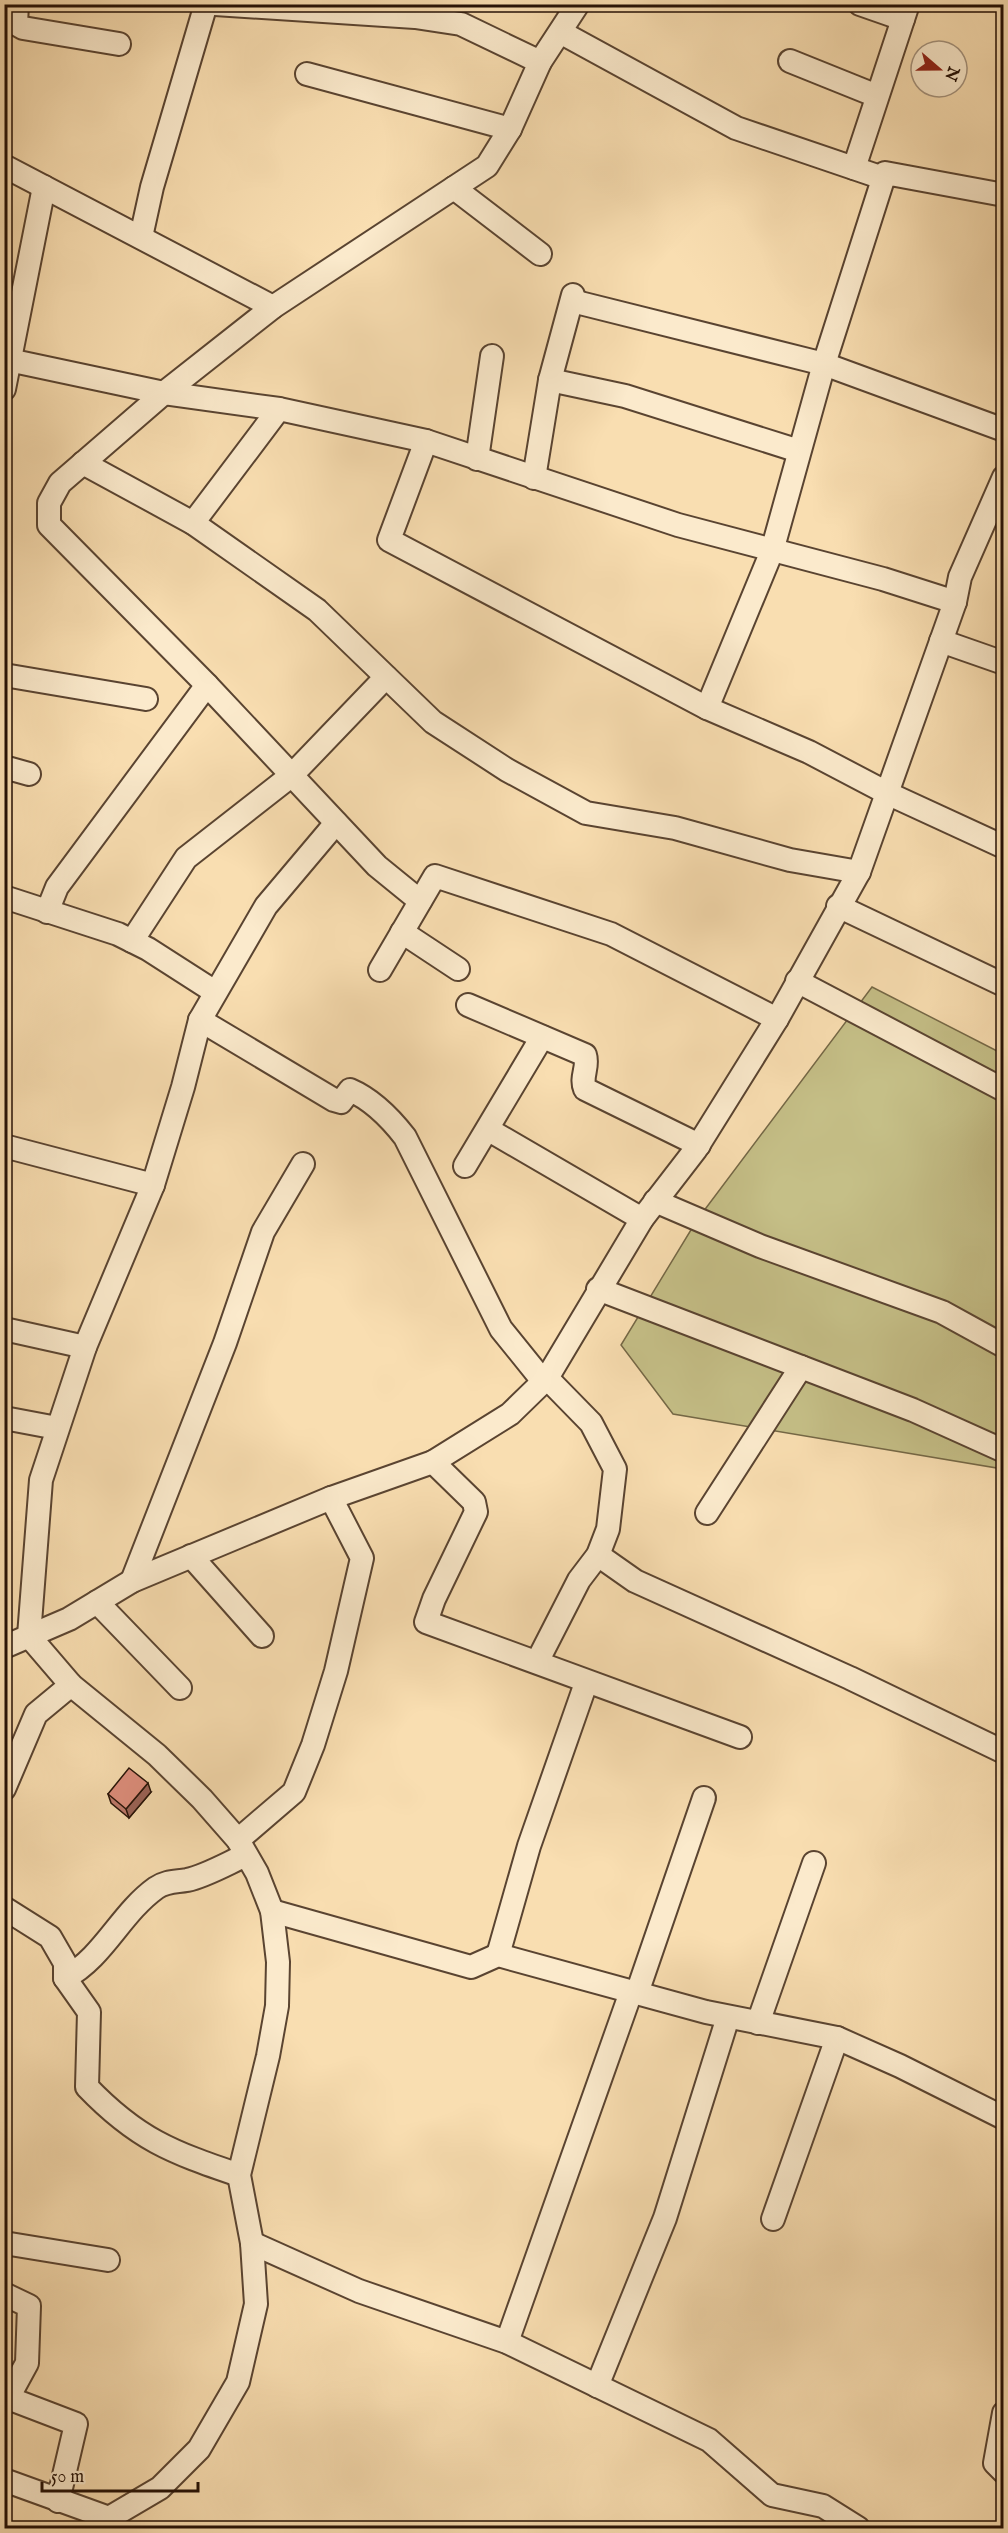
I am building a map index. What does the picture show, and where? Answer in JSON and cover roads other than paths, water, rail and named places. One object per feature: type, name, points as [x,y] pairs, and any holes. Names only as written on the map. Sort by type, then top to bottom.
[{"type":"street","points":[[17,4],[16,24],[23,28],[119,44]]},
{"type":"street","points":[[141,237],[152,187],[206,4]]},
{"type":"street","points":[[215,4],[415,17],[461,24],[540,62]]},
{"type":"street","points":[[420,901],[377,866],[207,686],[49,525],[49,503],[60,483],[164,393],[273,307],[487,166],[510,129],[540,62],[578,4]]},
{"type":"street","points":[[854,168],[905,12],[860,4]]},
{"type":"street","points":[[561,33],[736,128],[884,178]]},
{"type":"street","points":[[790,61],[877,96]]},
{"type":"street","points":[[307,74],[510,129]]},
{"type":"street","points":[[4,166],[273,307]]},
{"type":"street","points":[[707,708],[772,551],[824,364],[885,173],[1004,195]]},
{"type":"street","points":[[4,389],[7,360],[44,187]]},
{"type":"street","points":[[454,188],[540,254]]},
{"type":"street","points":[[534,477],[550,380],[572,298],[824,364],[1004,430]]},
{"type":"street","points":[[477,459],[492,356]]},
{"type":"street","points":[[7,360],[164,393],[279,409],[426,441],[678,525],[883,579],[955,602]]},
{"type":"street","points":[[550,380],[625,396],[799,451]]},
{"type":"street","points":[[193,523],[279,409]]},
{"type":"street","points":[[426,441],[389,540],[707,708],[810,752],[889,794],[1004,847]]},
{"type":"street","points":[[83,463],[193,523],[317,610],[433,722],[507,770],[586,813],[675,828],[790,860],[859,872]]},
{"type":"street","points":[[4,1647],[69,1618],[132,1581],[332,1498],[433,1462],[510,1414],[545,1379],[598,1289],[649,1210],[699,1145],[777,1019],[859,872],[889,794],[955,602],[960,578],[1004,477]]},
{"type":"street","points":[[941,641],[1004,663]]},
{"type":"street","points":[[4,675],[146,699]]},
{"type":"street","points":[[132,941],[186,858],[292,775],[386,677]]},
{"type":"street","points":[[47,912],[57,886],[207,686]]},
{"type":"street","points":[[4,767],[29,774]]},
{"type":"street","points":[[4,2480],[58,2500],[107,2523],[160,2488],[199,2448],[238,2382],[256,2304],[252,2243],[239,2175],[268,2056],[277,2006],[278,1962],[272,1911],[242,1847],[202,1799],[157,1755],[70,1685],[29,1636],[41,1480],[85,1347],[153,1185],[183,1087],[200,1020],[266,906],[336,823]]},
{"type":"street","points":[[380,970],[435,876],[611,934],[777,1019]]},
{"type":"street","points":[[4,897],[118,934],[215,992]]},
{"type":"street","points":[[838,906],[1004,986]]},
{"type":"street","points":[[402,932],[458,969]]},
{"type":"street","points":[[797,981],[1004,1090]]},
{"type":"street","points":[[468,1005],[585,1055],[587,1062],[582,1082],[585,1089],[699,1145]]},
{"type":"street","points":[[200,1020],[334,1100],[341,1102],[350,1090],[362,1095],[397,1127],[405,1137],[501,1329],[545,1379],[591,1424],[615,1469],[608,1529],[598,1555],[579,1580],[537,1662]]},
{"type":"street","points":[[465,1166],[489,1130],[542,1037]]},
{"type":"street","points":[[489,1130],[649,1210],[759,1246],[942,1312],[1004,1346]]},
{"type":"street","points":[[4,1146],[153,1185]]},
{"type":"street","points":[[132,1581],[225,1343],[263,1232],[303,1164]]},
{"type":"street","points":[[598,1289],[937,1420],[1004,1451]]},
{"type":"street","points":[[4,1329],[85,1347]]},
{"type":"street","points":[[707,1513],[801,1367]]},
{"type":"street","points":[[4,1418],[57,1428]]},
{"type":"street","points":[[433,1462],[474,1502],[476,1512],[434,1599],[426,1622],[537,1662],[586,1683],[740,1737]]},
{"type":"street","points":[[65,1978],[82,1969],[96,1955],[114,1930],[157,1887],[174,1880],[188,1880],[242,1847],[294,1792],[313,1745],[336,1671],[362,1558],[332,1498]]},
{"type":"street","points":[[598,1555],[635,1581],[850,1678],[1004,1752]]},
{"type":"street","points":[[191,1556],[262,1636]]},
{"type":"street","points":[[97,1602],[180,1688]]},
{"type":"street","points":[[498,1955],[529,1846],[586,1683]]},
{"type":"street","points":[[4,1789],[36,1714],[70,1685]]},
{"type":"street","points":[[507,2342],[705,1798]]},
{"type":"street","points":[[758,2024],[814,1863]]},
{"type":"street","points":[[4,1908],[51,1936],[65,1963],[65,1978],[89,2012],[87,2087],[111,2112],[167,2150],[239,2175]]},
{"type":"street","points":[[272,1911],[471,1967],[498,1955],[729,2017],[837,2038],[900,2066],[1004,2118]]},
{"type":"street","points":[[597,2386],[665,2218],[729,2017]]},
{"type":"street","points":[[773,2219],[837,2038]]},
{"type":"street","points":[[4,2243],[108,2260]]},
{"type":"street","points":[[252,2243],[359,2291],[507,2342],[709,2440],[772,2495],[823,2506],[858,2529]]},
{"type":"street","points":[[4,2294],[29,2307],[27,2363],[8,2398],[76,2424],[58,2500]]},
{"type":"street","points":[[1004,2413],[995,2463],[1004,2472]]}]
